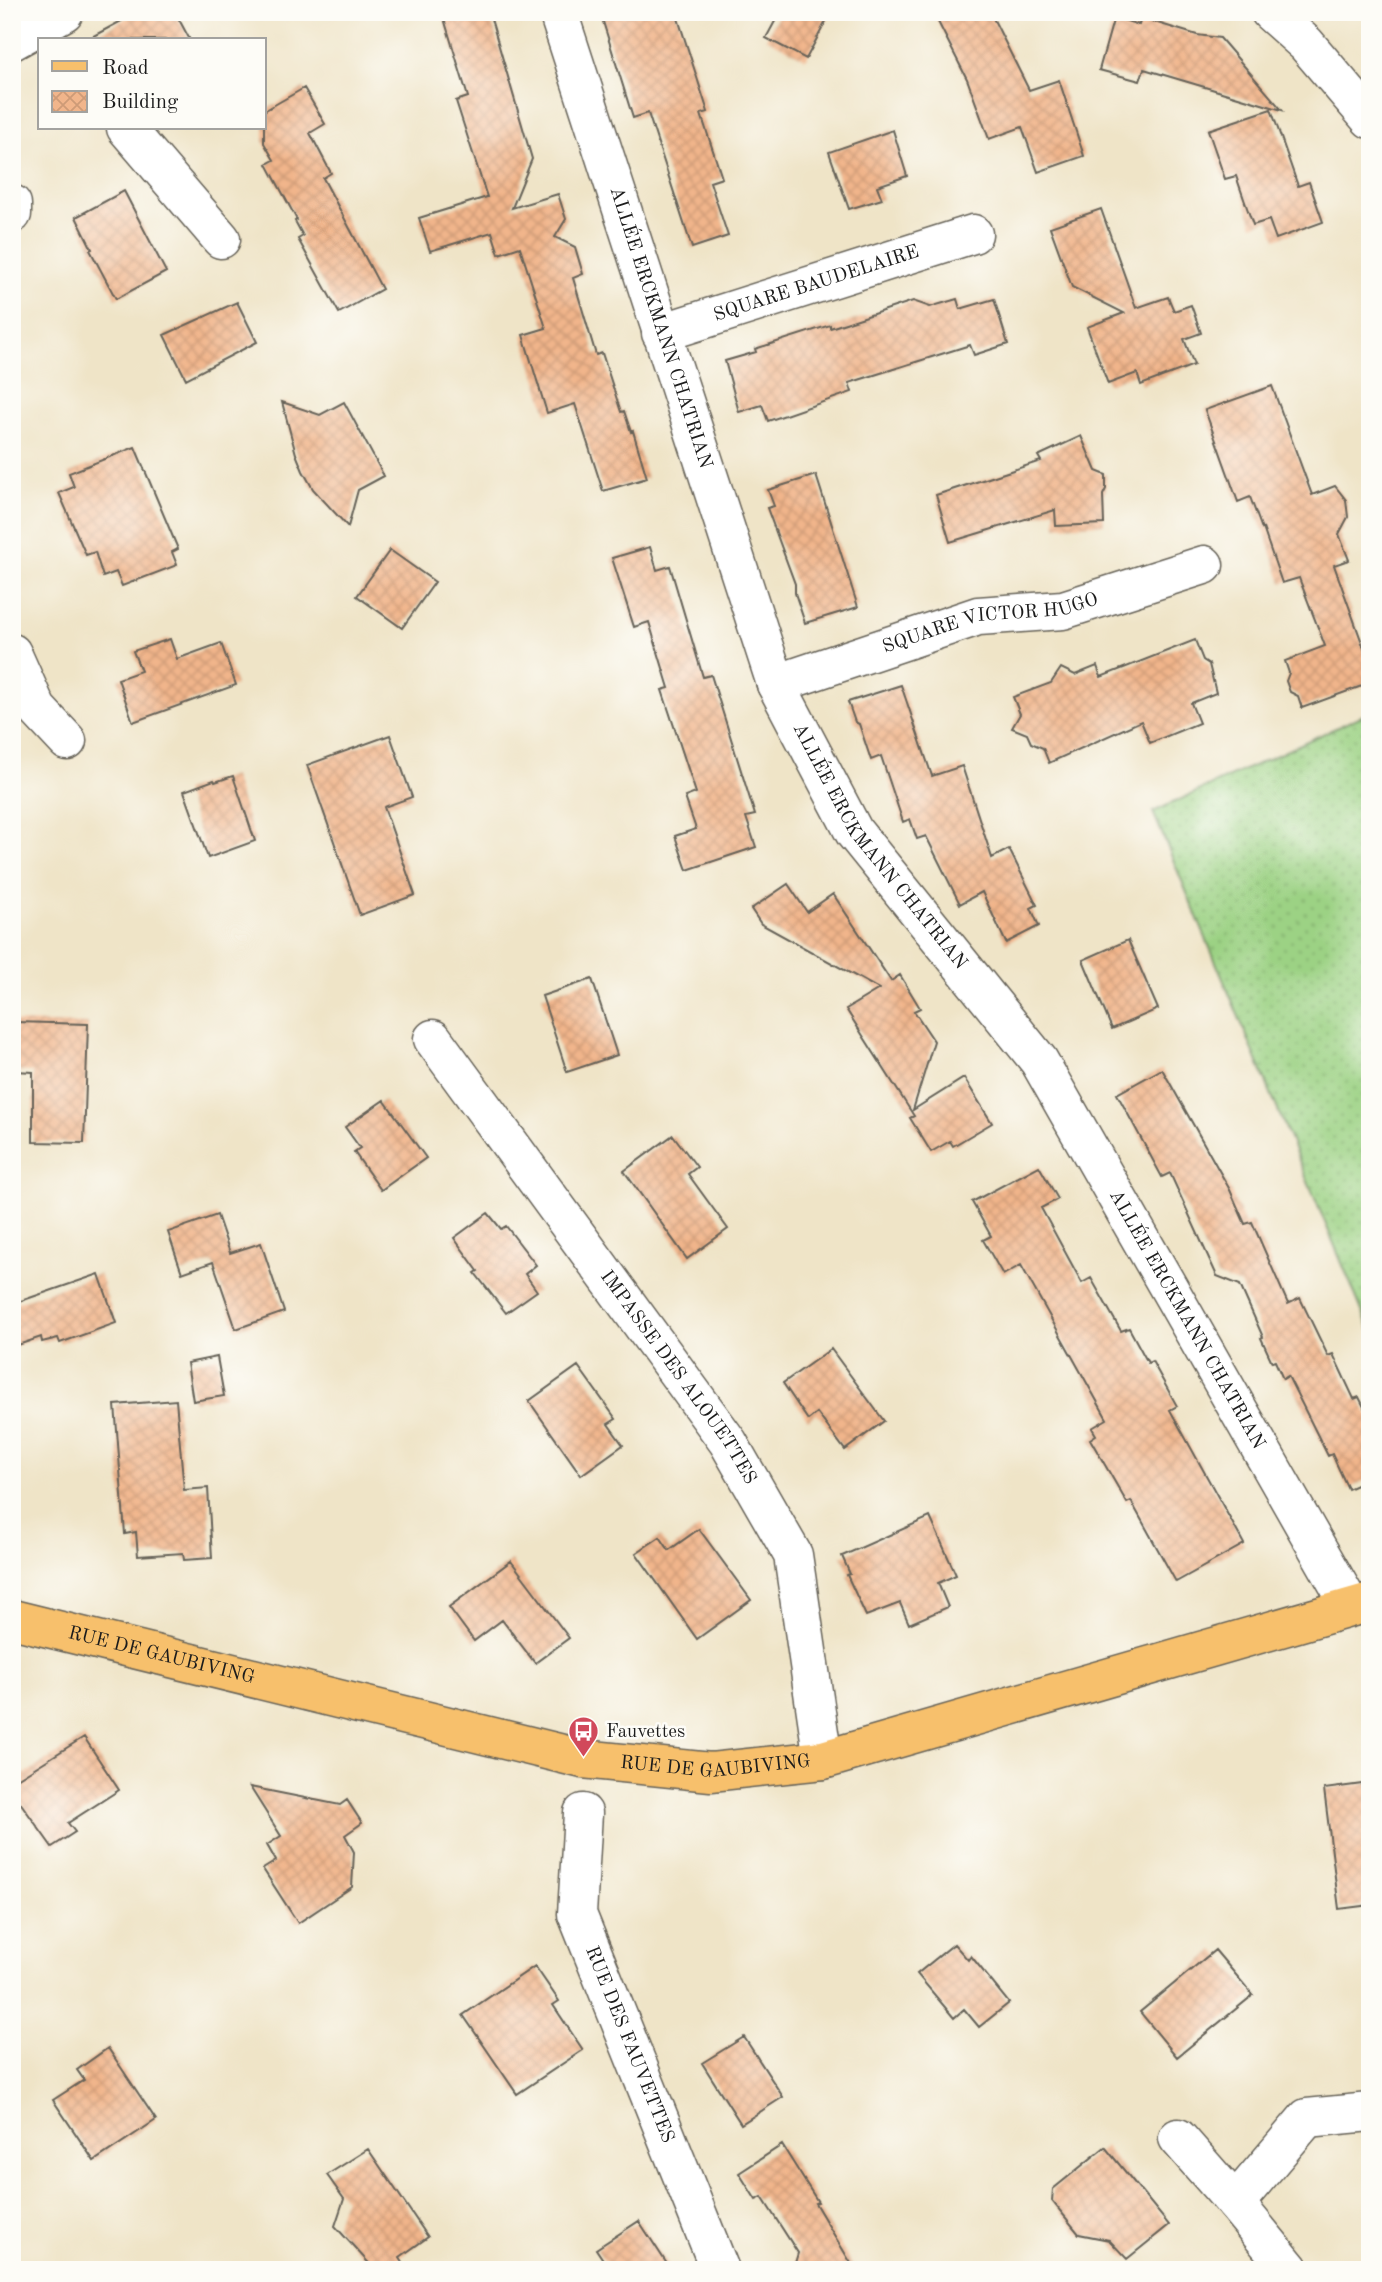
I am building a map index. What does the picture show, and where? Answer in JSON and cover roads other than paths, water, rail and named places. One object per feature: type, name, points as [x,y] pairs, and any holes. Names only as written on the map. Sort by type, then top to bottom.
[{"type":"main road","name":"RUE DE GAUBIVING","points":[[12,1619],[583,1759],[711,1772],[823,1760],[1361,1605]]},
{"type":"street","name":"ALLÉE ERCKMANN CHATRIAN","points":[[558,12],[776,684],[854,832],[1039,1061],[1361,1605]]},
{"type":"street","points":[[1270,12],[1306,44],[1370,119]]},
{"type":"street","points":[[128,130],[221,239]]},
{"type":"street","points":[[12,204],[12,214]]},
{"type":"street","name":"SQUARE BAUDELAIRE","points":[[661,333],[973,234]]},
{"type":"street","name":"SQUARE VICTOR HUGO","points":[[776,684],[978,616],[1063,610],[1204,565]]},
{"type":"street","points":[[12,653],[37,709],[67,741]]},
{"type":"street","name":"IMPASSE DES ALOUETTES","points":[[433,1039],[728,1442],[793,1555],[823,1760]]},
{"type":"street","name":"RUE DES FAUVETTES","points":[[583,1813],[577,1914],[720,2270]]},
{"type":"street","points":[[1236,2203],[1307,2119],[1370,2112]]},
{"type":"street","points":[[1178,2137],[1290,2270]]},
{"type":"place","name":"Fauvettes","points":[[583,1759]]}]
